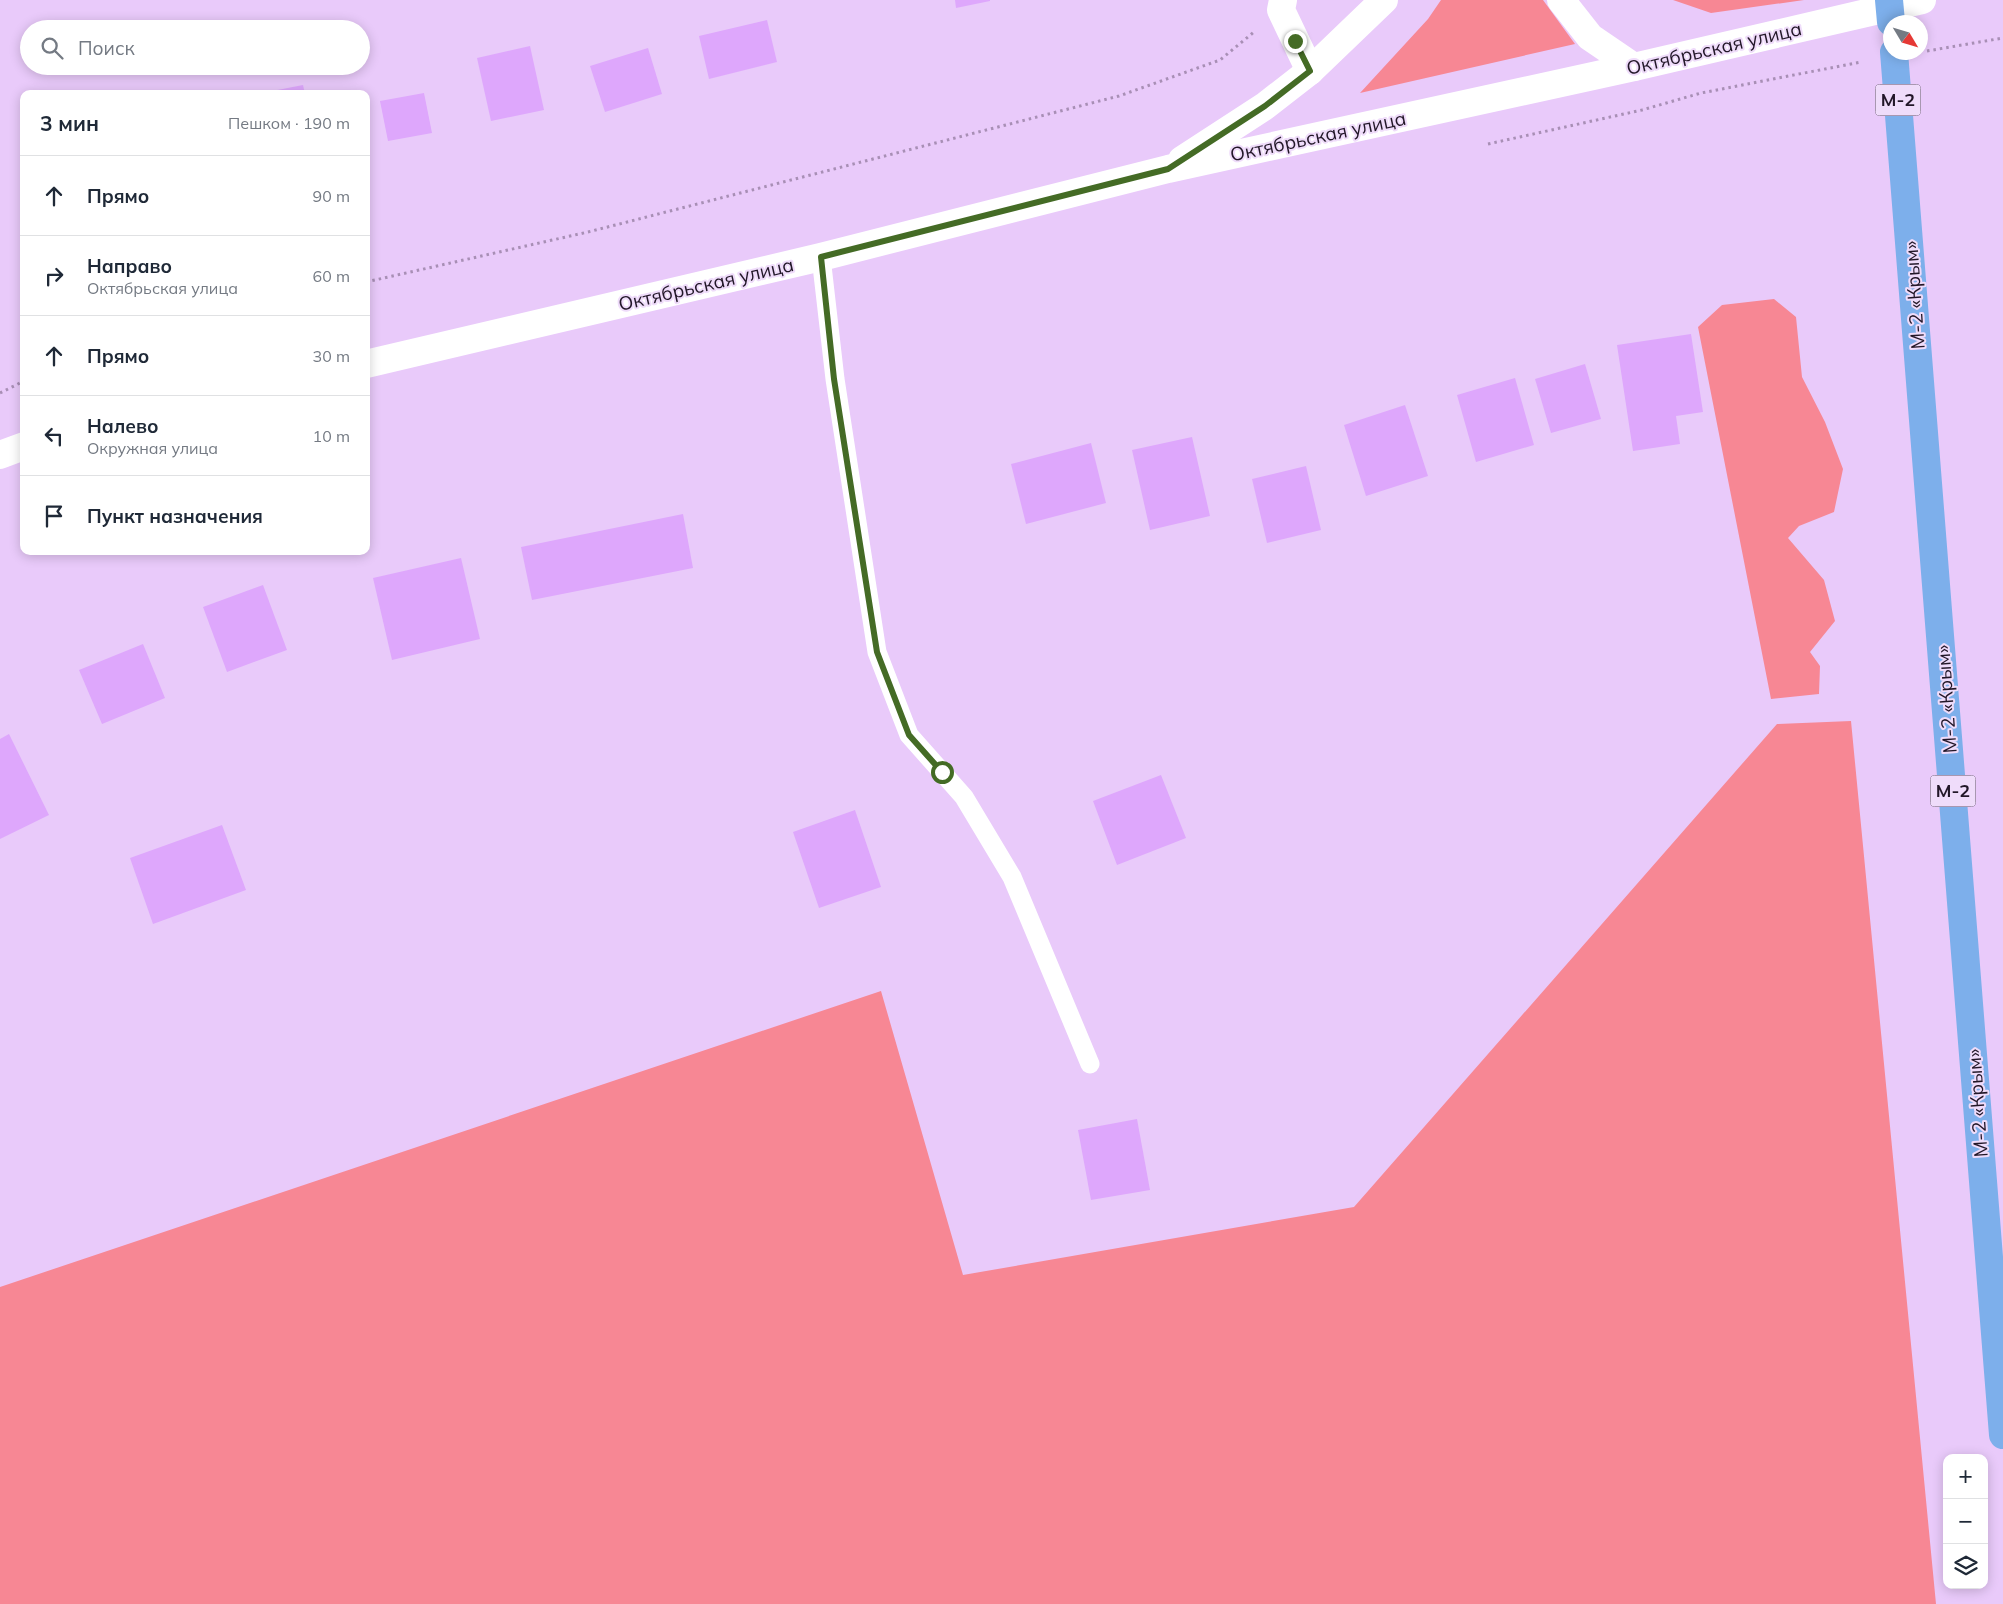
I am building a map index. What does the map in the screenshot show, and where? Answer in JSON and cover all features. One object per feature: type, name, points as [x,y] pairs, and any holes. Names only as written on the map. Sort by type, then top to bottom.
[{"type":"highway","points":[[1889,0],[1890,15]]},
{"type":"highway","name":"М-2 «Крым»","points":[[1895,60],[2003,1435]]},
{"type":"main road","points":[[1168,169],[1265,106],[1310,71],[1384,0]]},
{"type":"main road","points":[[1562,0],[1590,37],[1634,67]]},
{"type":"main road","name":"Октябрьская улица","points":[[370,363],[821,257],[1168,169],[1634,67],[1922,0]]},
{"type":"main road","points":[[1282,5],[1310,71]]},
{"type":"main road","points":[[0,455],[20,448]]},
{"type":"lane","points":[[821,257],[834,379],[877,652],[909,735],[964,797],[1012,877],[1090,1064]]},
{"type":"path","points":[[370,281],[588,232],[1119,96],[1220,60],[1282,5]]},
{"type":"path","points":[[1928,51],[2003,38]]},
{"type":"path","points":[[1488,144],[1642,110],[1701,93],[1800,73]]},
{"type":"path","points":[[0,392],[20,383]]},
{"type":"shaded area","points":[[1441,0],[1543,0],[1575,44],[1360,93],[1428,19]]},
{"type":"shaded area","points":[[1673,0],[1804,0],[1711,13]]},
{"type":"shaded area","points":[[1774,299],[1796,317],[1802,377],[1825,422],[1843,469],[1834,512],[1799,526],[1788,538],[1824,580],[1835,621],[1810,652],[1820,666],[1819,694],[1771,699],[1698,327],[1722,305]]},
{"type":"shaded area","points":[[1851,721],[1936,1604],[0,1604],[0,1287],[881,991],[963,1275],[1354,1207],[1777,724]]},
{"type":"building","points":[[955,0],[990,0],[990,1],[956,8]]},
{"type":"building","points":[[767,20],[777,62],[709,79],[699,36]]},
{"type":"building","points":[[530,46],[544,110],[491,121],[477,58]]},
{"type":"building","points":[[648,48],[662,94],[605,112],[590,66]]},
{"type":"building","points":[[303,85],[304,90],[277,90]]},
{"type":"building","points":[[424,93],[432,133],[388,141],[380,101]]},
{"type":"building","points":[[1691,334],[1703,412],[1676,416],[1680,444],[1633,451],[1617,345]]},
{"type":"building","points":[[1585,364],[1601,419],[1551,433],[1535,379]]},
{"type":"building","points":[[1515,378],[1534,445],[1476,462],[1457,395]]},
{"type":"building","points":[[1405,405],[1428,476],[1366,496],[1344,425]]},
{"type":"building","points":[[1192,437],[1210,516],[1150,530],[1132,450]]},
{"type":"building","points":[[1091,443],[1106,503],[1026,524],[1011,464]]},
{"type":"building","points":[[1306,466],[1321,530],[1267,543],[1252,479]]},
{"type":"building","points":[[683,514],[693,568],[532,600],[521,547]]},
{"type":"building","points":[[461,558],[480,639],[392,660],[373,578]]},
{"type":"building","points":[[263,585],[287,650],[227,672],[203,607]]},
{"type":"building","points":[[143,644],[165,698],[102,724],[79,670]]},
{"type":"building","points":[[9,734],[49,815],[0,839],[0,739]]},
{"type":"building","points":[[1161,775],[1186,838],[1117,865],[1093,801]]},
{"type":"building","points":[[855,810],[881,887],[819,908],[793,832]]},
{"type":"building","points":[[222,825],[246,890],[153,924],[130,858]]},
{"type":"building","points":[[1137,1119],[1150,1190],[1091,1200],[1078,1130]]},
{"type":"route","points":[[942,772],[909,735],[877,652],[834,379],[821,257],[1168,169],[1265,106],[1310,71],[1295,41]]}]
